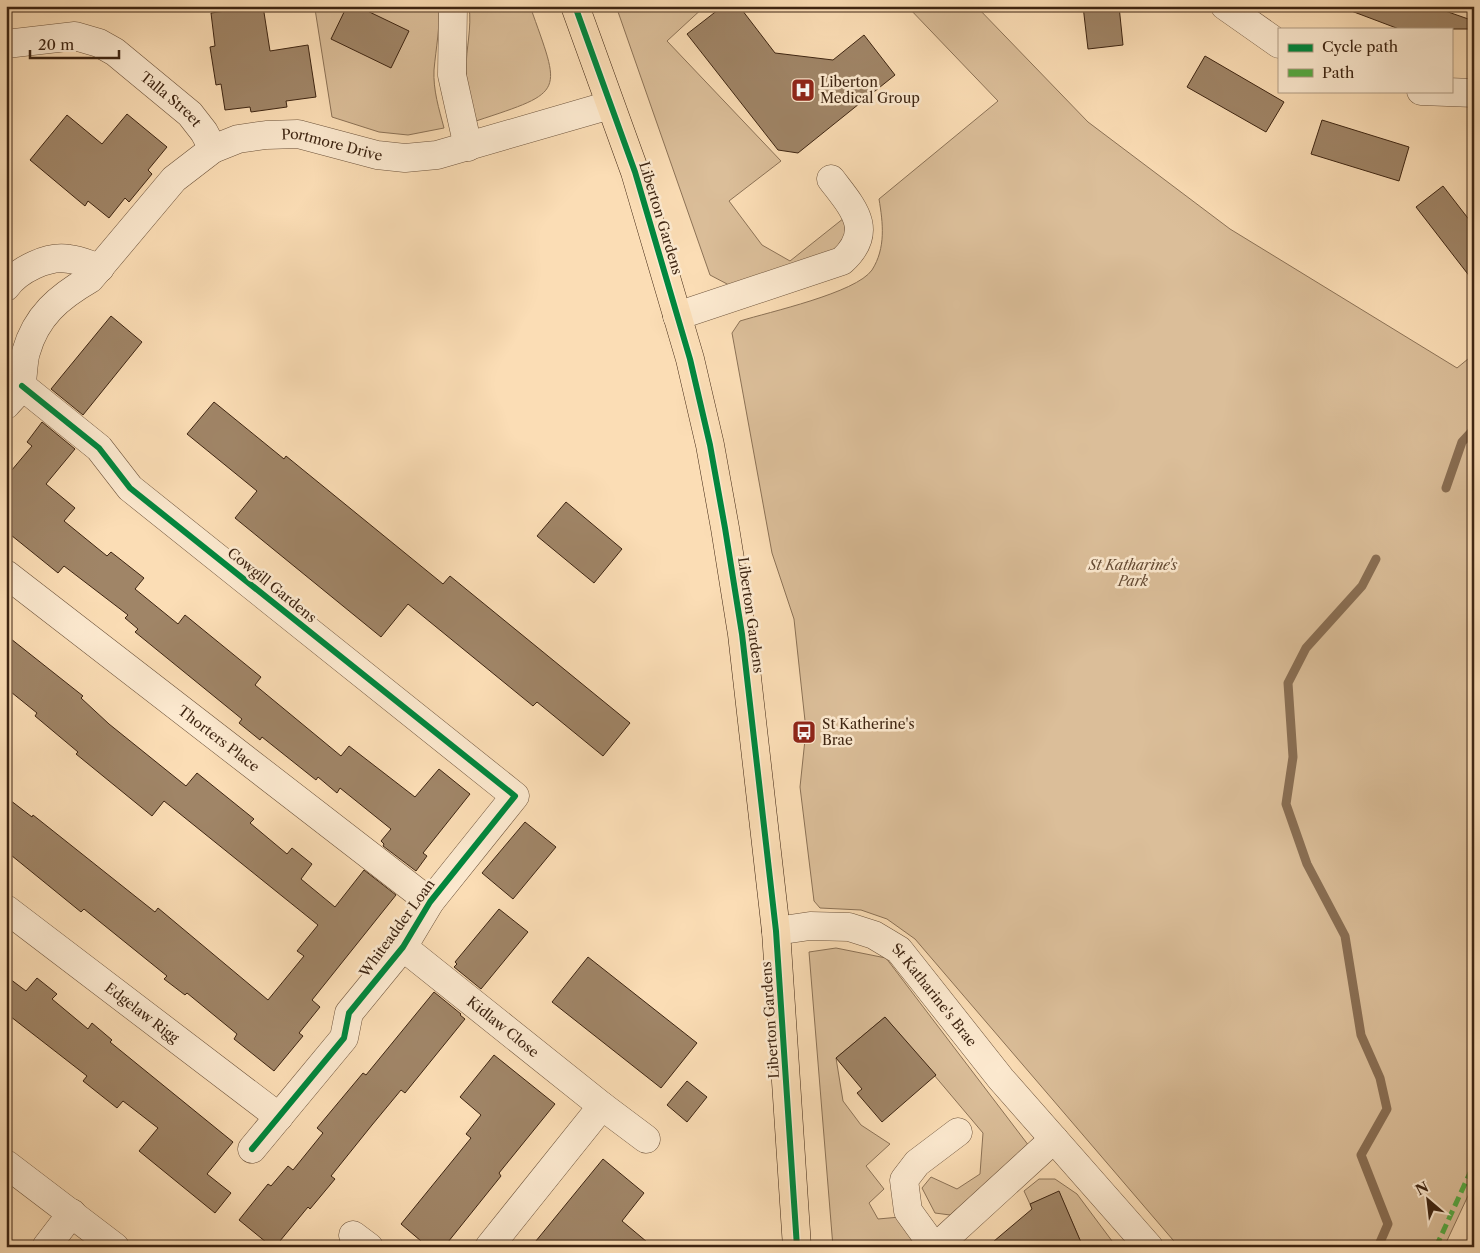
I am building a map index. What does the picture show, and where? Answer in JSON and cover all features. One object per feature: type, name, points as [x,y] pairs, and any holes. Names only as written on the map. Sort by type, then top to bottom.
[{"type":"main road","name":"Liberton Gardens","points":[[575,6],[634,172],[678,316],[708,436],[725,528],[742,634],[776,931],[797,1247]]},
{"type":"street","points":[[453,6],[452,75],[468,147]]},
{"type":"street","points":[[1226,6],[1278,43]]},
{"type":"street","name":"Talla Street","points":[[6,44],[75,36],[99,43],[115,52],[190,114],[204,132],[213,149]]},
{"type":"street","points":[[1448,92],[1474,93]]},
{"type":"street","name":"Portmore Drive","points":[[14,395],[22,370],[16,344],[37,324],[45,313],[66,295],[90,279],[174,179],[213,149],[238,139],[266,135],[298,134],[377,155],[405,158],[437,155],[610,105]]},
{"type":"street","points":[[678,316],[828,267],[847,257],[858,239],[860,226],[857,213],[831,179]]},
{"type":"street","points":[[6,287],[11,281],[31,267],[51,260],[67,258],[100,268]]},
{"type":"street","name":"Cowgill Gardens","points":[[14,395],[99,448],[130,488],[515,796]]},
{"type":"street","name":"Thorters Place","points":[[6,574],[430,902]]},
{"type":"street","name":"Whiteadder Loan","points":[[252,1148],[344,1038],[349,1013],[403,947],[430,902],[515,796]]},
{"type":"street","name":"Edgelaw Rigg","points":[[6,909],[279,1117]]},
{"type":"street","name":"St Katharine's Brae","points":[[776,931],[810,926],[849,927],[874,935],[898,950],[1001,1079],[1149,1247]]},
{"type":"street","name":"Kidlaw Close","points":[[403,947],[646,1139]]},
{"type":"street","points":[[490,1247],[602,1106]]},
{"type":"street","points":[[958,1132],[917,1163],[904,1180],[908,1211],[935,1247],[1054,1139]]},
{"type":"street","points":[[6,1164],[72,1212],[115,1247]]},
{"type":"street","points":[[46,1247],[72,1212]]},
{"type":"green space","points":[[319,6],[439,6],[434,85],[444,128],[408,135],[379,132],[332,117],[315,9]]},
{"type":"green space","points":[[469,6],[530,6],[551,73],[549,85],[541,95],[527,103],[476,121],[466,77],[470,22]]},
{"type":"green space","points":[[616,6],[705,6],[667,41],[781,161],[729,201],[762,245],[790,261],[844,218],[846,237],[837,251],[729,285],[710,275]]},
{"type":"green space","name":"St Katharine's Park","points":[[907,6],[976,6],[1088,122],[1230,229],[1457,368],[1474,354],[1474,1183],[1444,1247],[1179,1247],[915,939],[887,919],[861,910],[820,908],[814,901],[800,787],[806,730],[794,619],[772,553],[732,333],[740,321],[811,301],[831,294],[863,278],[872,270],[880,253],[882,217],[879,199],[998,101]]},
{"type":"green space","points":[[836,948],[886,958],[1029,1146],[950,1215],[935,1213],[922,1188],[931,1177],[957,1189],[980,1174],[983,1133],[885,1017],[836,1058],[843,1101],[861,1125],[890,1144],[866,1166],[884,1189],[869,1203],[878,1219],[900,1217],[912,1228],[911,1247],[833,1247],[809,952]]},
{"type":"green space","points":[[1039,1179],[1055,1179],[1077,1194],[1112,1241],[1108,1247],[1083,1247],[1059,1192],[1030,1204],[1024,1191]]},
{"type":"building","points":[[263,6],[270,51],[308,45],[316,97],[286,101],[287,107],[251,112],[250,107],[225,110],[221,84],[216,85],[210,47],[215,46],[211,13]]},
{"type":"building","points":[[347,6],[357,6],[409,31],[391,68],[331,39]]},
{"type":"building","name":"Liberton Medical Group","points":[[723,6],[739,6],[775,53],[833,60],[864,35],[895,75],[798,153],[778,150],[687,34]]},
{"type":"building","points":[[1083,6],[1119,6],[1123,45],[1088,49]]},
{"type":"building","points":[[1346,6],[1431,6],[1474,21],[1474,29],[1396,28],[1346,9]]},
{"type":"building","points":[[1205,56],[1284,102],[1266,132],[1187,87]]},
{"type":"building","points":[[127,114],[167,147],[148,170],[152,174],[129,202],[125,198],[109,218],[88,201],[85,206],[30,160],[67,115],[102,144]]},
{"type":"building","points":[[1322,120],[1409,147],[1399,181],[1311,154]]},
{"type":"building","points":[[1443,186],[1474,226],[1474,282],[1416,207]]},
{"type":"building","points":[[111,316],[142,342],[83,415],[51,389]]},
{"type":"building","points":[[214,402],[284,459],[286,456],[443,584],[450,576],[630,723],[603,756],[537,702],[533,706],[408,604],[381,637],[235,518],[257,491],[187,434]]},
{"type":"building","points":[[42,422],[75,449],[46,484],[75,508],[64,521],[107,556],[111,552],[144,578],[135,589],[178,624],[185,615],[261,677],[255,685],[341,756],[349,746],[415,797],[439,769],[470,794],[423,853],[427,856],[416,871],[383,846],[384,844],[381,841],[391,829],[340,788],[337,793],[318,777],[316,780],[262,737],[260,740],[239,723],[242,719],[135,632],[138,629],[125,618],[128,615],[64,566],[58,573],[6,531],[6,477],[32,446],[27,442]]},
{"type":"building","points":[[566,502],[622,549],[594,583],[537,536]]},
{"type":"building","points":[[6,635],[83,696],[81,698],[109,724],[186,786],[197,773],[254,819],[250,823],[287,854],[292,848],[312,864],[301,879],[335,907],[364,870],[396,895],[312,1000],[320,1007],[299,1033],[303,1036],[274,1071],[234,1039],[237,1034],[187,993],[185,995],[164,979],[167,976],[84,909],[81,912],[6,851],[6,797],[32,817],[33,815],[155,912],[158,908],[268,1000],[304,956],[297,951],[318,925],[164,801],[152,816],[76,754],[78,752],[35,716],[37,713],[6,688]]},
{"type":"building","points":[[525,822],[556,847],[513,899],[482,873]]},
{"type":"building","points":[[499,909],[528,932],[481,989],[454,967],[457,964],[455,962]]},
{"type":"building","points":[[588,957],[697,1043],[661,1088],[552,1002]]},
{"type":"building","points":[[6,976],[26,991],[37,978],[57,994],[52,999],[88,1029],[92,1023],[112,1040],[110,1042],[233,1142],[207,1174],[231,1193],[215,1213],[139,1151],[158,1128],[123,1101],[117,1108],[83,1081],[87,1076],[6,1013]]},
{"type":"building","points":[[434,992],[465,1019],[405,1093],[401,1090],[372,1125],[331,1176],[335,1179],[310,1209],[308,1207],[275,1247],[272,1247],[239,1220],[268,1184],[271,1186],[288,1166],[293,1170],[323,1133],[317,1128],[363,1073],[366,1075]]},
{"type":"building","points":[[885,1017],[936,1075],[882,1122],[857,1093],[862,1089],[836,1058]]},
{"type":"building","points":[[494,1055],[555,1104],[499,1173],[501,1176],[444,1247],[428,1247],[401,1224],[471,1138],[466,1134],[481,1115],[460,1097]]},
{"type":"building","points":[[687,1081],[707,1097],[687,1122],[667,1105]]},
{"type":"building","points":[[603,1159],[644,1193],[622,1221],[653,1247],[531,1247]]},
{"type":"building","points":[[1059,1191],[1083,1247],[987,1247],[1032,1209],[1030,1204]]},
{"type":"waterway","points":[[1446,488],[1462,442],[1474,429]]},
{"type":"waterway","points":[[1376,559],[1362,586],[1306,648],[1288,683],[1293,757],[1286,804],[1307,864],[1345,936],[1361,1035],[1380,1078],[1387,1109],[1361,1155],[1388,1224],[1378,1247]]},
{"type":"marked path","points":[[1436,1247],[1474,1164]]},
{"type":"cycle path","points":[[575,6],[635,172],[690,359],[710,445],[725,528],[742,634],[776,931],[797,1247]]},
{"type":"cycle path","points":[[22,386],[99,448],[130,488],[515,796],[430,902],[403,947],[349,1013],[344,1038],[252,1149]]},
{"type":"place","name":"Liberton Medical Group","points":[[803,90]]},
{"type":"place","name":"St Katherine's Brae","points":[[804,732]]}]
